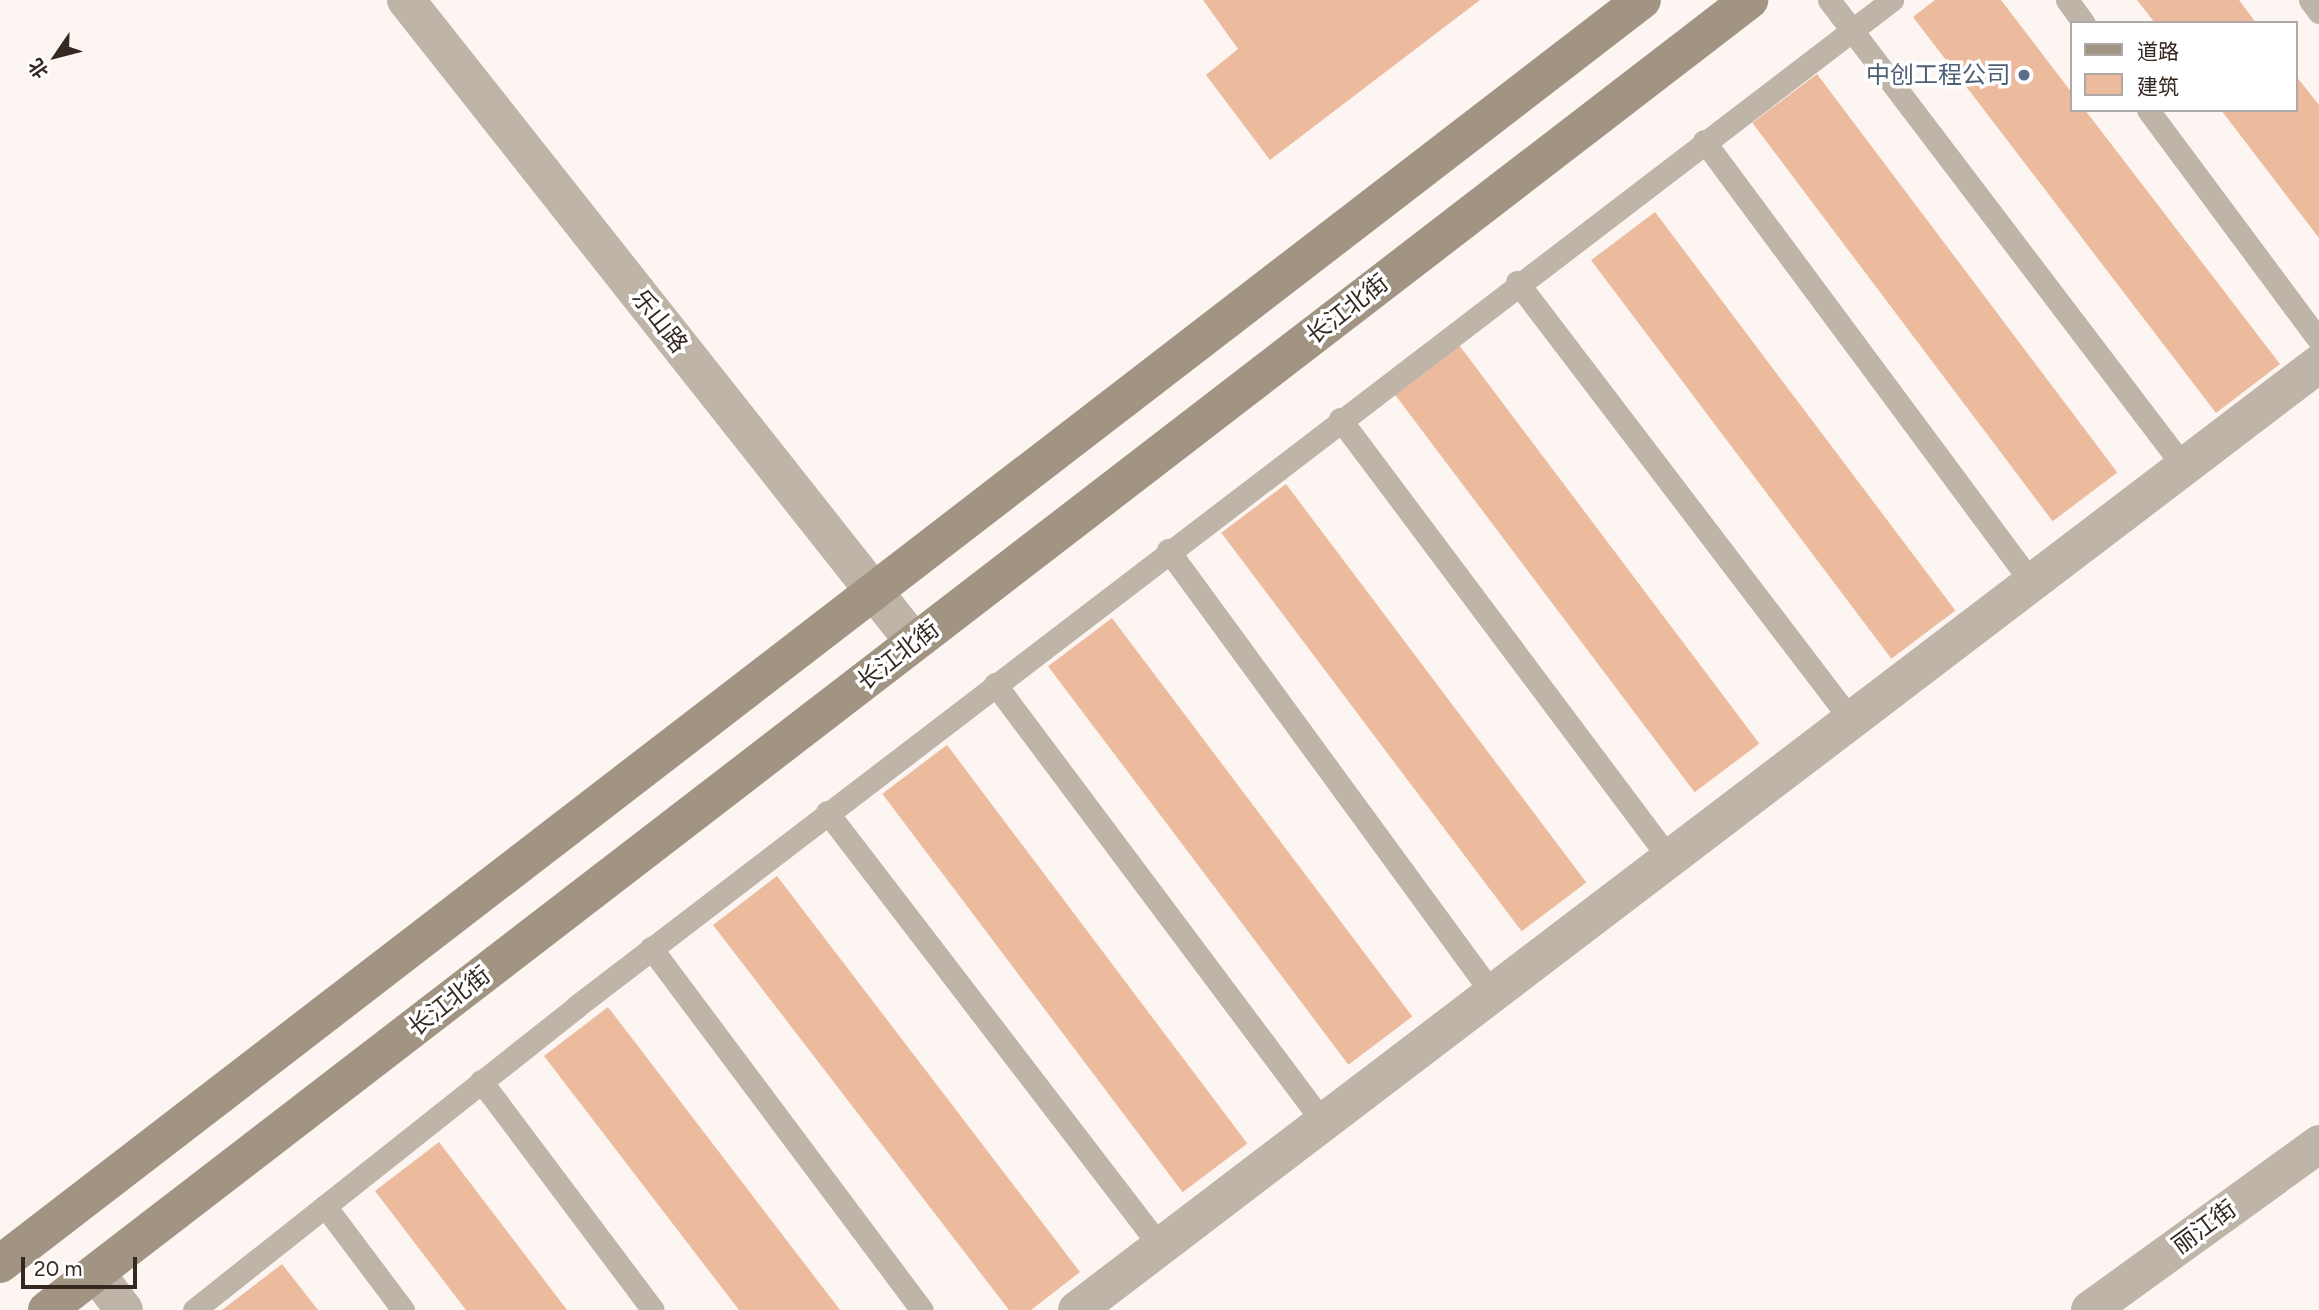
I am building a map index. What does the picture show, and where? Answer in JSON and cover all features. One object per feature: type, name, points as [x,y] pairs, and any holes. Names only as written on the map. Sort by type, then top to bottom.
[{"type":"main road","points":[[0,1265],[1642,0]]},
{"type":"main road","name":"长江北街","points":[[47,1310],[1749,0]]},
{"type":"street","name":"乐山路","points":[[406,0],[914,642]]},
{"type":"street","points":[[1077,1310],[2319,364]]},
{"type":"street","name":"丽江街","points":[[2090,1310],[2319,1143]]},
{"type":"street","points":[[96,1273],[124,1310]]},
{"type":"lane","points":[[1829,0],[2184,467]]},
{"type":"lane","points":[[194,1310],[651,948],[1517,282],[1892,0]]},
{"type":"lane","points":[[2067,0],[2083,21]]},
{"type":"lane","points":[[2310,0],[2319,12]]},
{"type":"lane","points":[[2149,112],[2319,340]]},
{"type":"lane","points":[[1704,141],[2032,583]]},
{"type":"lane","points":[[1517,282],[1852,720]]},
{"type":"lane","points":[[1340,419],[1669,858]]},
{"type":"lane","points":[[1168,551],[1492,993]]},
{"type":"lane","points":[[995,684],[1323,1122]]},
{"type":"lane","points":[[827,813],[1160,1247]]},
{"type":"lane","points":[[651,948],[922,1310]]},
{"type":"lane","points":[[481,1081],[653,1310]]},
{"type":"lane","points":[[325,1206],[403,1310]]},
{"type":"building","points":[[1203,0],[1480,0],[1270,160],[1206,75],[1238,49]]},
{"type":"building","points":[[1935,0],[2001,0],[2070,90],[2070,112],[2087,112],[2280,364],[2216,413],[1913,17]]},
{"type":"building","points":[[2137,0],[2239,0],[2255,21],[2153,21]]},
{"type":"building","points":[[1817,74],[2117,473],[2053,521],[1752,123]]},
{"type":"building","points":[[2298,79],[2319,105],[2319,238],[2223,112],[2298,112]]},
{"type":"building","points":[[1655,212],[1955,611],[1891,659],[1591,260]]},
{"type":"building","points":[[1459,345],[1759,744],[1695,792],[1394,394]]},
{"type":"building","points":[[1286,484],[1586,883],[1522,931],[1221,533]]},
{"type":"building","points":[[1112,618],[1412,1017],[1348,1065],[1048,666]]},
{"type":"building","points":[[947,745],[1247,1144],[1183,1192],[882,794]]},
{"type":"building","points":[[777,876],[1080,1272],[1031,1310],[1009,1310],[713,925]]},
{"type":"building","points":[[608,1007],[840,1310],[739,1310],[544,1056]]},
{"type":"building","points":[[439,1142],[567,1310],[466,1310],[375,1191]]},
{"type":"building","points":[[282,1264],[318,1310],[222,1310]]},
{"type":"place","name":"中创工程公司","points":[[2024,75]]}]
